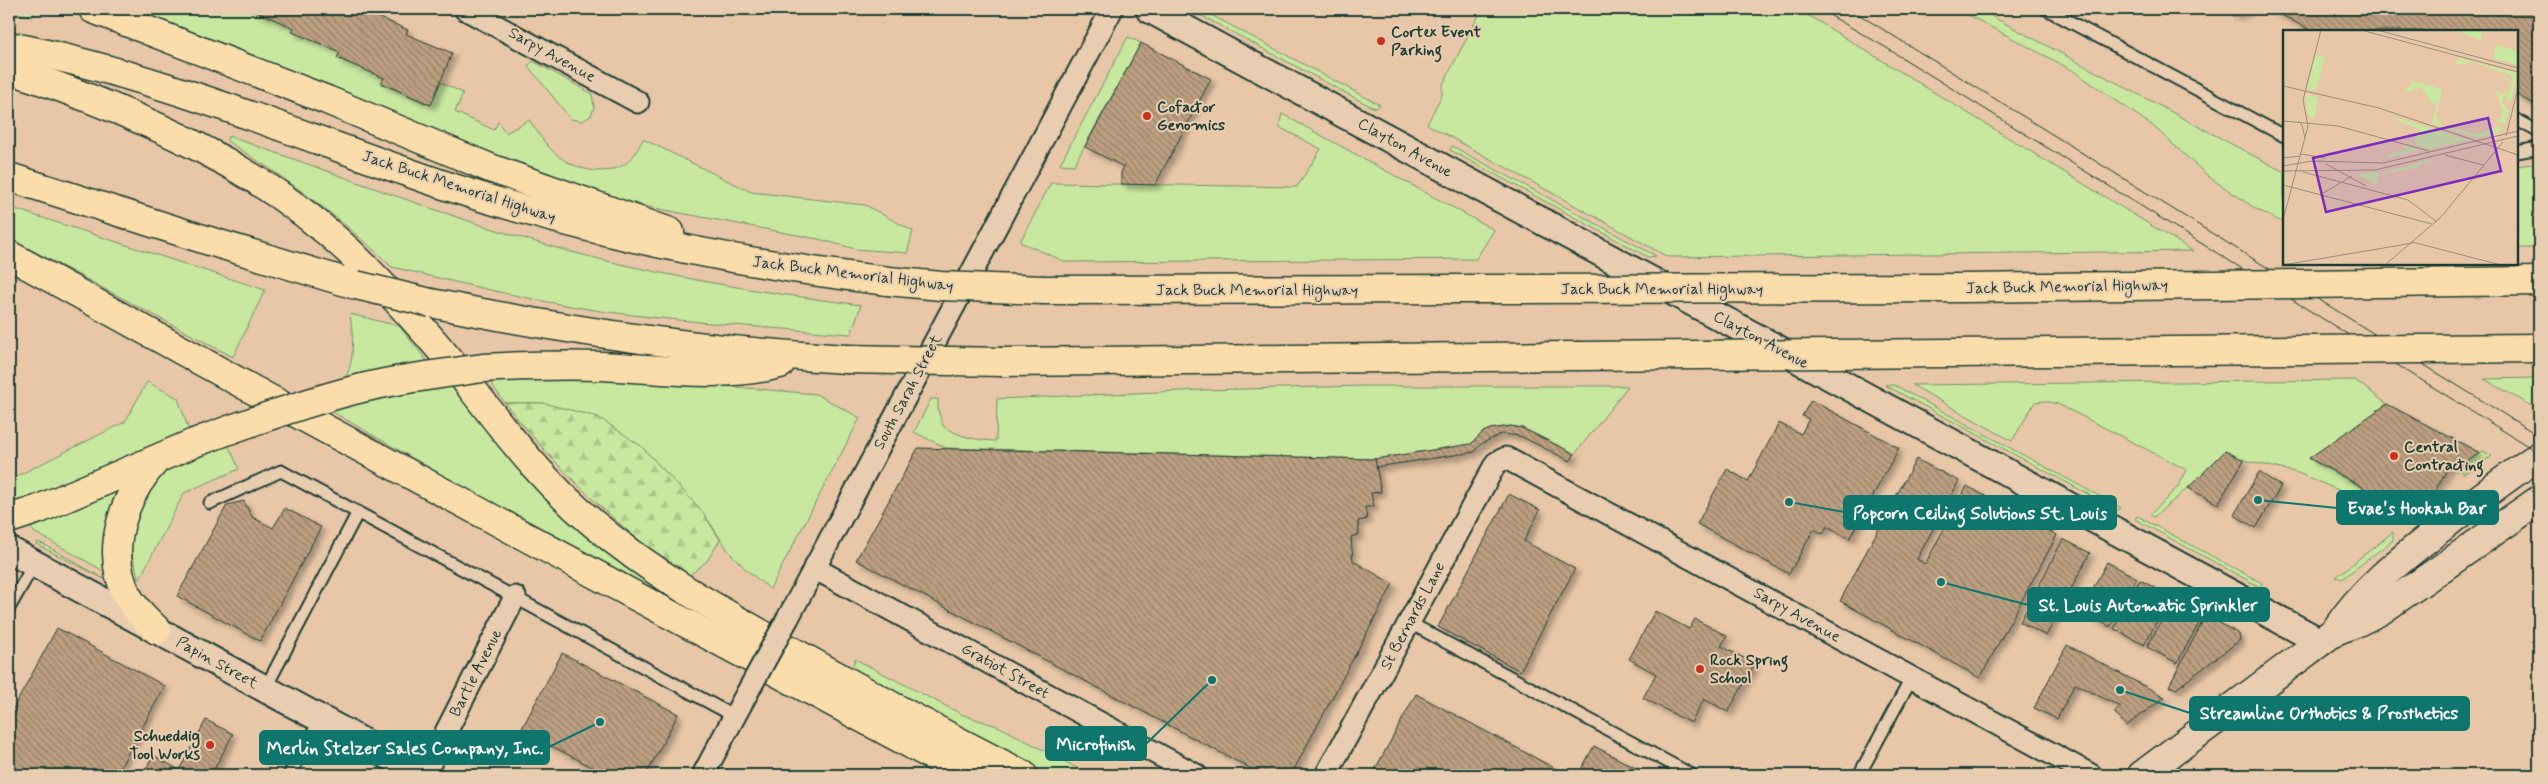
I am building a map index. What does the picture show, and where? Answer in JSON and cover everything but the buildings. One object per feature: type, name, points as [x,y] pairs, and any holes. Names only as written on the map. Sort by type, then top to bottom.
[{"type":"highway","points":[[93,9],[302,90],[490,168],[756,264]]},
{"type":"highway","name":"Jack Buck Memorial Highway","points":[[9,46],[59,56],[135,77],[442,184],[598,231],[756,264],[941,286],[1044,290],[1958,288],[2539,281]]},
{"type":"highway","points":[[9,69],[74,92],[155,126],[232,165],[272,191],[312,221],[363,266],[457,371],[529,462],[594,524],[631,554],[697,598],[1023,775]]},
{"type":"highway","points":[[9,177],[206,240],[356,285],[432,303],[540,325],[610,336],[809,357],[1002,362],[2539,348]]},
{"type":"highway","points":[[9,255],[257,392],[968,775]]},
{"type":"highway","points":[[9,519],[39,509],[194,442],[272,413],[355,390],[427,376],[483,368],[600,366],[723,373],[762,369],[809,357]]},
{"type":"highway","points":[[157,458],[134,488],[124,512],[118,540],[120,571],[128,596],[139,613],[157,630]]},
{"type":"main road","points":[[2328,636],[2347,612],[2371,587],[2429,538],[2510,475],[2539,456]]},
{"type":"main road","points":[[2142,775],[2328,636],[2380,610],[2539,500]]},
{"type":"street","name":"Sarpy Avenue","points":[[466,9],[638,102]]},
{"type":"street","name":"South Sarah Street","points":[[703,775],[1112,9]]},
{"type":"street","name":"Clayton Avenue","points":[[1149,9],[2328,636]]},
{"type":"street","name":"Sarpy Avenue","points":[[1502,458],[1511,459],[2091,775]]},
{"type":"street","name":"St Bernards Lane","points":[[1326,775],[1496,464],[1502,458]]},
{"type":"street","name":"Papin Street","points":[[9,550],[424,775]]},
{"type":"street","name":"Gratiot Street","points":[[814,568],[1196,775]]},
{"type":"street","name":"Bartle Avenue","points":[[424,775],[515,597]]},
{"type":"lane","points":[[2046,9],[2283,135]]},
{"type":"lane","points":[[2518,121],[2539,132]]},
{"type":"lane","points":[[2518,152],[2539,148]]},
{"type":"lane","points":[[210,503],[281,471],[734,716]]},
{"type":"lane","points":[[265,689],[358,512]]},
{"type":"lane","points":[[9,608],[34,564]]},
{"type":"lane","points":[[1410,623],[1692,775]]},
{"type":"lane","points":[[1859,775],[1912,677]]},
{"type":"lane","points":[[289,775],[321,719]]},
{"type":"green space","points":[[9,9],[35,9],[33,17],[9,11]]},
{"type":"green space","points":[[132,9],[250,9],[294,28],[293,32],[340,52],[337,58],[384,78],[382,84],[430,105],[440,82],[463,93],[455,112],[494,130],[498,122],[506,133],[529,120],[552,150],[571,164],[598,171],[617,168],[631,159],[643,139],[751,192],[865,205],[913,231],[907,253],[856,249],[818,239],[649,207],[581,188]]},
{"type":"green space","points":[[1189,9],[1200,9],[1380,105],[1376,108],[1370,106]]},
{"type":"green space","points":[[1482,9],[1798,9],[2193,251],[1668,257],[1427,124],[1442,95],[1442,86]]},
{"type":"green space","points":[[1957,9],[1978,9],[2283,171],[2283,222],[2256,209],[2209,177],[2153,126],[2072,70]]},
{"type":"green space","points":[[1128,37],[1141,43],[1074,165],[1060,164]]},
{"type":"green space","points":[[533,61],[592,94],[594,107],[591,116],[582,121],[571,119],[528,66]]},
{"type":"green space","points":[[1282,114],[1494,230],[1476,259],[1066,262],[1020,242],[1051,183],[1297,187],[1321,149],[1279,127]]},
{"type":"green space","points":[[228,136],[430,208],[553,247],[629,266],[706,282],[861,305],[851,334],[757,327],[576,307],[392,267],[333,215],[227,141]]},
{"type":"green space","points":[[1452,146],[1656,256],[1648,257],[1450,150]]},
{"type":"green space","points":[[2539,163],[2539,248],[2518,248],[2518,166]]},
{"type":"green space","points":[[9,207],[265,290],[233,357],[9,238]]},
{"type":"green space","points":[[350,314],[399,326],[427,361],[346,377],[352,354]]},
{"type":"green space","points":[[551,377],[654,380],[816,394],[860,418],[770,589],[730,553],[702,511],[641,446],[543,403],[505,403],[490,382]]},
{"type":"green space","points":[[2539,378],[2539,410],[2484,379]]},
{"type":"green space","points":[[2355,380],[2387,404],[2309,459],[2409,512],[2402,517],[2298,473],[2244,460],[2225,451],[2188,488],[2154,517],[2150,515],[2178,487],[2187,470],[2058,404],[2045,401],[2035,402],[2012,441],[1912,385]]},
{"type":"green space","points":[[147,382],[178,398],[189,431],[9,510],[9,480],[125,422]]},
{"type":"green space","points":[[1885,385],[1894,385],[2121,508],[2118,510]]},
{"type":"green space","points":[[453,386],[524,477],[568,518],[656,586],[655,591],[487,501],[331,411],[367,401]]},
{"type":"green space","points":[[1363,386],[1628,386],[1575,454],[1522,428],[1511,426],[1483,432],[1471,444],[1375,459],[946,448],[914,432],[931,399],[938,399],[938,410],[943,426],[968,437],[996,441],[997,399],[1204,390]]},
{"type":"green space","points":[[505,403],[543,403],[598,417],[641,446],[702,511],[720,540],[707,561],[686,578],[636,538],[568,475]]},
{"type":"green space","points":[[228,444],[239,469],[184,493],[139,580],[132,554],[131,536],[141,499],[165,470]]},
{"type":"green space","points":[[2483,451],[2492,456],[2463,474],[2458,467]]},
{"type":"green space","points":[[118,489],[105,536],[104,571],[34,532],[30,527],[34,521]]},
{"type":"green space","points":[[2137,516],[2262,583],[2260,587],[2135,519]]},
{"type":"green space","points":[[2393,532],[2393,540],[2342,579],[2336,577]]},
{"type":"green space","points":[[38,542],[45,545],[106,580],[36,544]]},
{"type":"green space","points":[[855,659],[963,715],[1000,727],[1090,775],[1045,775],[852,669]]},
{"type":"tram line","points":[[1819,9],[1885,47],[2539,453]]},
{"type":"tram line","points":[[1850,9],[2539,436]]},
{"type":"place","name":"Cortex Event Parking","points":[[1381,41]]},
{"type":"place","name":"Cofactor Genomics","points":[[1147,116]]},
{"type":"place","name":"Central Contracting","points":[[2394,456]]},
{"type":"place","name":"Evae's Hookah Bar","points":[[2258,500]]},
{"type":"place","name":"Popcorn Ceiling Solutions St. Louis","points":[[1789,502]]},
{"type":"place","name":"St. Louis Automatic Sprinkler","points":[[1941,582]]},
{"type":"place","name":"Rock Spring School","points":[[1700,669]]},
{"type":"place","name":"Microfinish","points":[[1212,680]]},
{"type":"place","name":"Streamline Orthotics & Prosthetics","points":[[2120,690]]},
{"type":"place","name":"Merlin Stelzer Sales Company, Inc.","points":[[600,722]]},
{"type":"place","name":"Schueddig Tool Works","points":[[210,745]]}]
